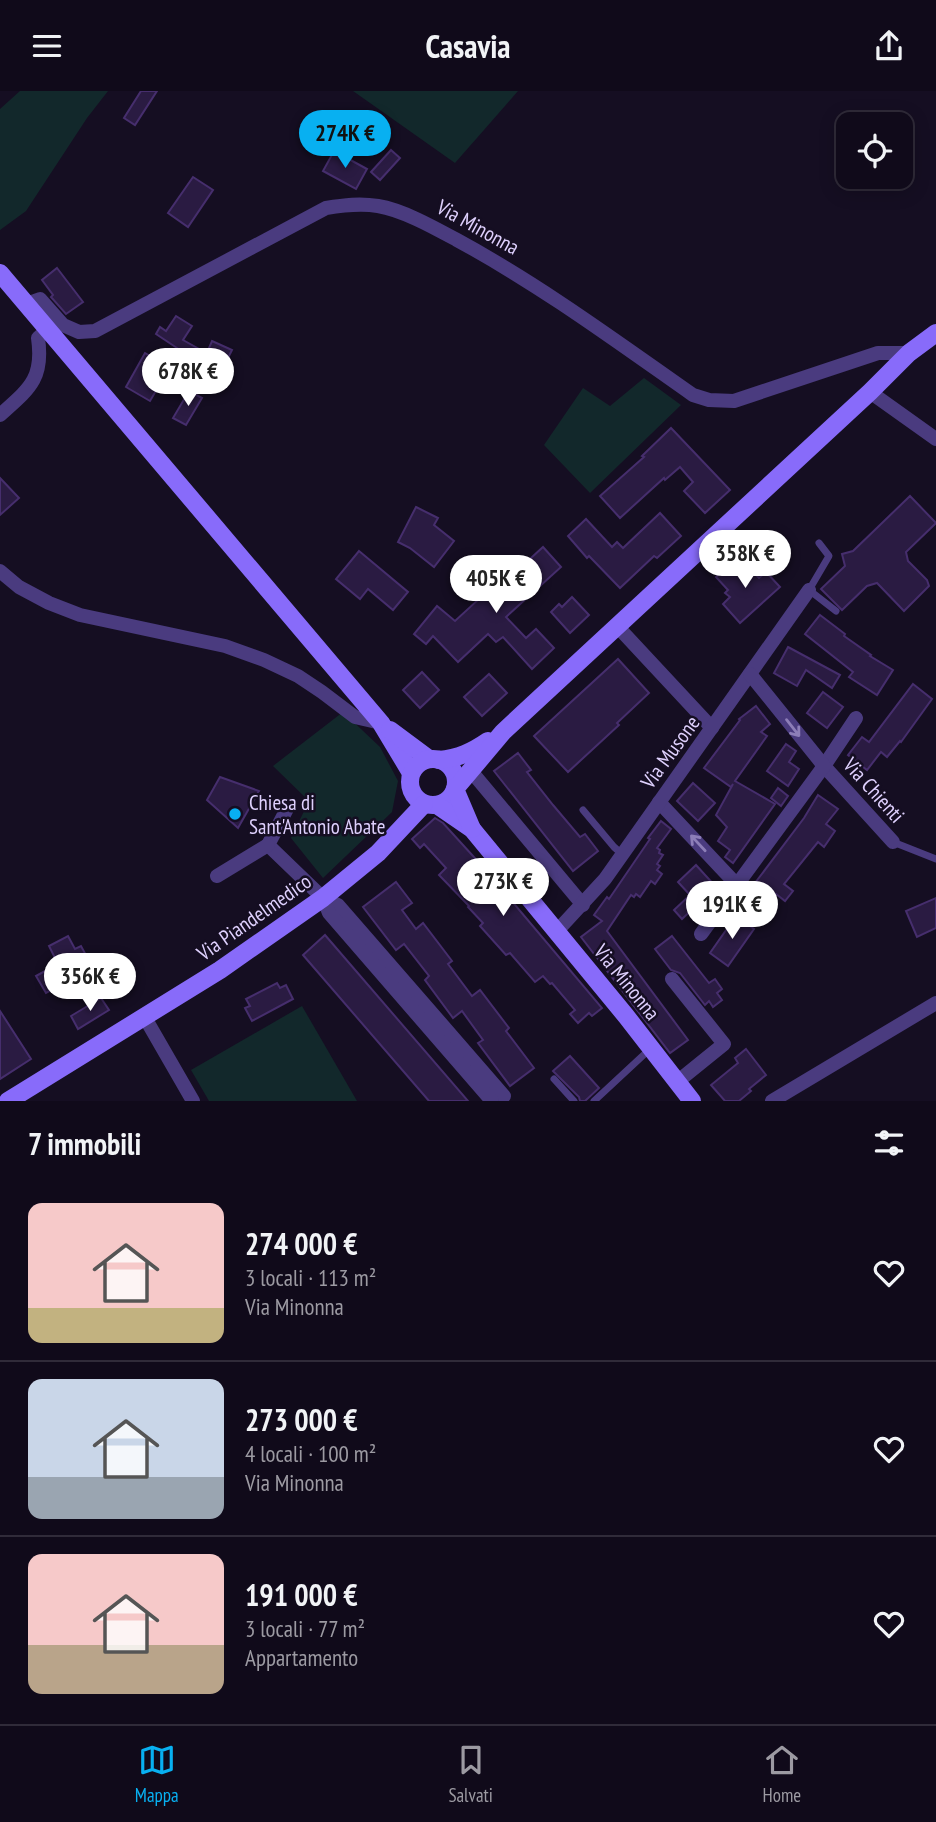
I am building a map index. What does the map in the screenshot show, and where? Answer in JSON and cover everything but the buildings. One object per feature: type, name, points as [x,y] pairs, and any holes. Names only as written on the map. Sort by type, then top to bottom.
[{"type":"main road","name":"Via Minonna","points":[[0,273],[381,723],[411,781],[418,801],[472,829]]},
{"type":"main road","points":[[430,805],[448,800],[503,731],[909,353],[936,333]]},
{"type":"main road","name":"Via Minonna","points":[[381,723],[434,760],[445,763],[453,772],[455,789],[472,829],[692,1101]]},
{"type":"main road","points":[[411,781],[415,766],[469,753],[503,731]]},
{"type":"main road","name":"Via Piandelmedico","points":[[378,853],[399,818],[411,781]]},
{"type":"main road","name":"Via Piandelmedico","points":[[8,1101],[220,970],[323,898],[378,853],[430,805]]},
{"type":"street","name":"Via Minonna","points":[[26,304],[40,299],[64,324],[79,332],[95,331],[326,208],[352,204],[381,206],[423,222],[484,255],[566,306],[693,395],[709,400],[734,401],[878,353],[909,353]]},
{"type":"street","points":[[0,415],[22,395],[36,376],[41,356],[38,338],[48,329]]},
{"type":"street","points":[[870,392],[936,439]]},
{"type":"street","points":[[0,571],[19,587],[80,615],[225,646],[264,660],[298,676],[355,717],[381,723]]},
{"type":"street","name":"Via Musone","points":[[557,931],[605,879],[809,590]]},
{"type":"street","points":[[617,626],[712,728]]},
{"type":"street","name":"Via Chienti","points":[[751,674],[824,766],[893,842]]},
{"type":"street","points":[[701,934],[856,718]]},
{"type":"street","points":[[471,771],[583,905]]},
{"type":"street","points":[[659,802],[737,884]]},
{"type":"street","points":[[217,876],[268,845],[289,805]]},
{"type":"street","points":[[268,845],[323,898],[329,913],[498,1099]]},
{"type":"street","points":[[672,979],[724,1044],[677,1082]]},
{"type":"street","points":[[772,1101],[936,1003]]},
{"type":"street","points":[[144,1016],[193,1101]]},
{"type":"lane","points":[[819,543],[829,556],[809,590],[836,611]]},
{"type":"lane","points":[[583,810],[623,854]]},
{"type":"lane","points":[[893,842],[936,859]]},
{"type":"lane","points":[[594,1101],[651,1048]]},
{"type":"lane","points":[[554,1079],[574,1101]]},
{"type":"green space","points":[[20,91],[108,91],[87,118],[26,211],[0,230],[0,109]]},
{"type":"green space","points":[[353,91],[518,91],[455,163]]},
{"type":"green space","points":[[644,378],[681,405],[590,493],[544,445],[583,388],[610,406]]},
{"type":"green space","points":[[343,712],[380,747],[398,781],[392,812],[323,878],[291,838],[309,801],[273,766]]},
{"type":"green space","points":[[302,1006],[357,1101],[209,1101],[191,1070]]},
{"type":"place","name":"Chiesa di Sant'Antonio Abate","points":[[235,814]]}]
